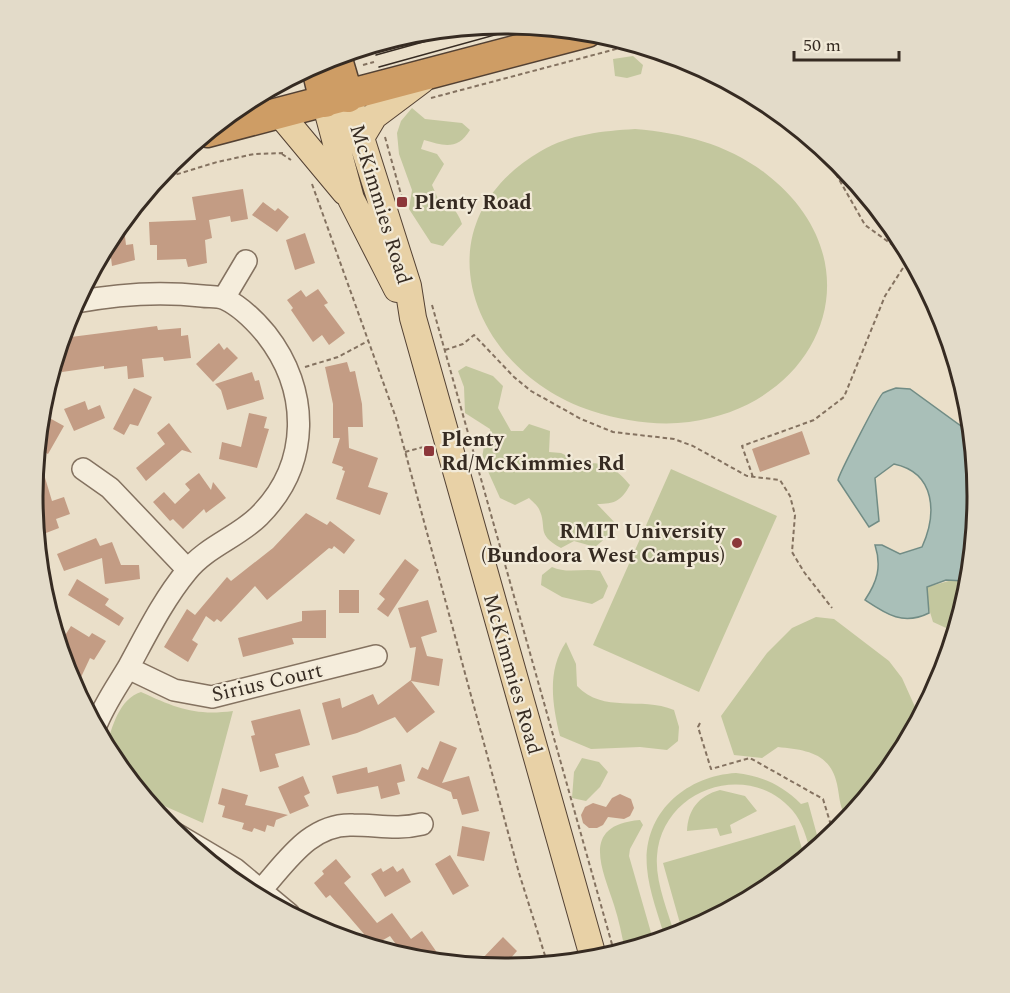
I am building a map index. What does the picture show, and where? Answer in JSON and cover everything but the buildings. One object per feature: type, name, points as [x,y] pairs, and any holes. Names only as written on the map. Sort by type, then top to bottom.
[{"type":"highway","points":[[223,130],[290,124],[336,100],[427,87],[568,39]]},
{"type":"highway","name":"McKimmies Road","points":[[336,100],[346,63]]},
{"type":"highway","name":"McKimmies Road","points":[[321,73],[336,100]]},
{"type":"main road","points":[[362,136],[374,116],[393,100],[427,87]]},
{"type":"main road","name":"McKimmies Road","points":[[336,100],[362,136],[408,286],[413,318],[591,951]]},
{"type":"main road","name":"McKimmies Road","points":[[336,100],[351,199],[413,318]]},
{"type":"main road","points":[[290,124],[351,199]]},
{"type":"street","points":[[224,298],[246,261]]},
{"type":"street","points":[[87,300],[165,292],[224,298],[255,321],[279,351],[288,368],[297,400],[299,425],[297,446],[282,489],[259,516],[204,555],[188,570],[154,618],[100,719]]},
{"type":"street","points":[[83,469],[110,488],[188,570]]},
{"type":"street","name":"Sirius Court","points":[[128,668],[174,690],[190,695],[212,697],[376,656]]},
{"type":"street","points":[[213,854],[262,889],[307,839],[329,827],[354,825],[402,829],[422,824]]},
{"type":"path","points":[[427,87],[616,48]]},
{"type":"path","points":[[348,62],[374,62]]},
{"type":"path","points":[[282,154],[290,124]]},
{"type":"path","points":[[173,175],[254,154],[282,154],[297,165]]},
{"type":"path","points":[[837,175],[865,225],[892,244]]},
{"type":"path","points":[[310,179],[368,340],[405,452],[519,873],[545,957]]},
{"type":"path","points":[[753,477],[742,446],[814,420],[844,397],[885,296],[905,265]]},
{"type":"path","points":[[612,946],[445,350],[463,344],[474,336],[531,391],[581,419],[614,432],[674,439],[693,446],[747,476],[780,480],[790,496],[795,515],[792,552],[804,572],[832,608]]},
{"type":"path","points":[[304,367],[338,357],[368,340]]},
{"type":"path","points":[[405,452],[427,446]]},
{"type":"path","points":[[700,723],[698,727],[711,769],[750,758],[823,799],[831,824]]},
{"type":"green space","points":[[633,56],[643,65],[641,74],[627,78],[615,76],[613,59]]},
{"type":"green space","points":[[412,108],[425,119],[462,123],[470,130],[461,141],[455,144],[444,145],[424,140],[421,149],[437,154],[444,164],[432,185],[438,199],[453,208],[462,224],[443,246],[431,243],[409,209],[412,190],[399,154],[397,133],[401,121]]},
{"type":"green space","points":[[635,129],[687,137],[720,147],[750,163],[765,173],[800,208],[821,246],[827,286],[821,324],[803,359],[774,388],[736,410],[689,422],[665,423],[628,420],[592,411],[550,392],[516,364],[490,331],[474,294],[470,256],[479,217],[502,182],[552,145],[599,132]]},
{"type":"green space","points":[[466,366],[493,376],[503,386],[498,408],[511,431],[523,431],[529,424],[550,431],[549,452],[561,453],[585,465],[598,463],[604,465],[616,471],[630,485],[624,495],[617,500],[597,504],[619,527],[595,547],[574,541],[561,548],[545,535],[539,509],[529,498],[515,505],[500,498],[482,458],[484,446],[493,441],[490,429],[465,413],[464,387],[458,371]]},
{"type":"green space","points":[[671,469],[777,516],[699,692],[593,645]]},
{"type":"green space","points":[[552,567],[563,570],[600,571],[608,586],[603,598],[592,604],[562,597],[541,585],[542,575]]},
{"type":"green space","points":[[959,580],[947,628],[933,622],[926,599],[927,587]]},
{"type":"green space","points":[[816,617],[834,619],[889,661],[902,678],[915,708],[872,778],[843,811],[834,773],[822,759],[807,752],[778,747],[762,758],[734,755],[721,716],[767,653],[792,628]]},
{"type":"green space","points":[[566,642],[576,664],[577,686],[599,700],[648,704],[674,710],[679,727],[678,741],[667,750],[640,747],[591,749],[560,736],[553,688],[556,664]]},
{"type":"green space","points":[[141,692],[196,711],[233,711],[203,823],[161,805],[138,778],[110,736],[122,707],[133,696]]},
{"type":"green space","points":[[582,758],[599,762],[608,772],[600,787],[586,801],[572,798],[574,772]]},
{"type":"green space","points":[[736,773],[754,776],[771,783],[801,804],[808,802],[818,837],[808,845],[796,815],[778,798],[757,788],[735,784],[713,788],[692,797],[675,812],[663,832],[657,856],[660,886],[672,927],[663,931],[647,868],[647,849],[652,831],[670,801],[684,790],[717,776]]},
{"type":"green space","points":[[720,790],[745,796],[757,811],[730,825],[732,833],[720,836],[717,828],[687,831],[689,817],[700,800]]},
{"type":"green space","points":[[640,820],[643,825],[630,849],[629,856],[652,935],[623,943],[601,863],[600,850],[602,839],[609,830],[621,824]]},
{"type":"green space","points":[[795,825],[802,850],[762,881],[736,897],[680,924],[663,863]]},
{"type":"water","points":[[896,388],[910,389],[961,426],[963,436],[967,496],[966,527],[959,581],[946,580],[927,587],[929,613],[920,617],[895,617],[865,600],[873,587],[877,574],[878,560],[875,545],[882,545],[900,554],[922,547],[927,534],[931,509],[925,486],[918,476],[894,464],[875,478],[879,521],[869,527],[838,480],[883,393]]},
{"type":"tram line","points":[[379,67],[497,34]]},
{"type":"tram line","points":[[376,55],[426,41]]},
{"type":"place","name":"Plenty Road","points":[[402,202]]},
{"type":"place","name":"Plenty Rd/McKimmies Rd","points":[[429,451]]},
{"type":"place","name":"RMIT University (Bundoora West Campus)","points":[[737,543]]}]
